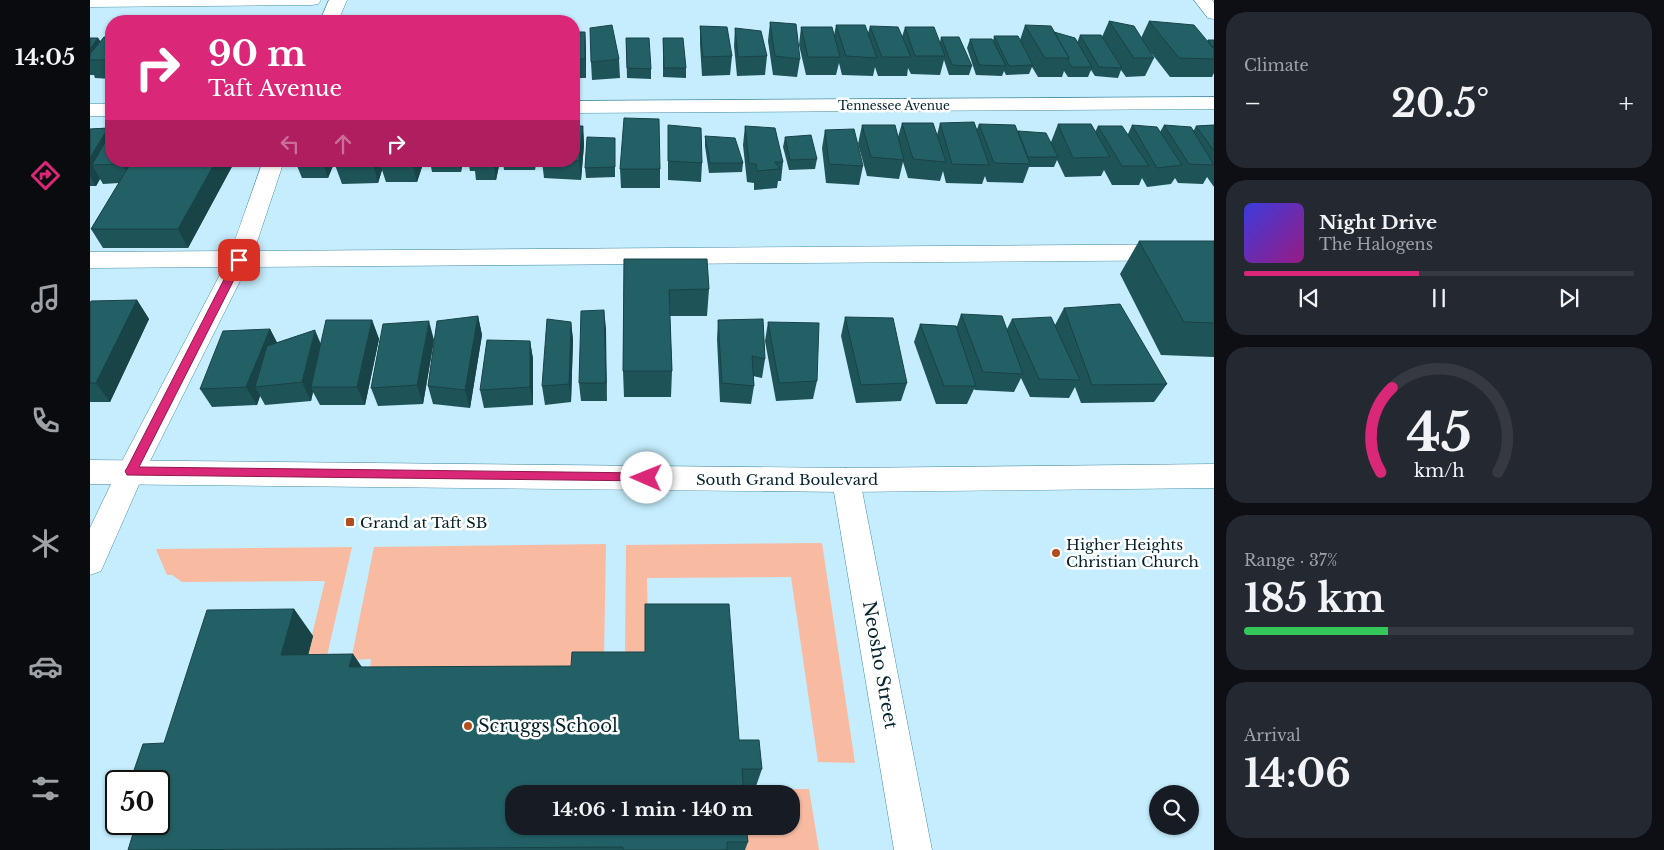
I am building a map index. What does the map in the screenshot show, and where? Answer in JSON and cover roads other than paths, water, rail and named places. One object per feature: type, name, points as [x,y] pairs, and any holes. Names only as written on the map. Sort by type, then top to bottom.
[{"type":"street","points":[[90,2],[312,0]]},
{"type":"street","points":[[332,15],[338,0]]},
{"type":"street","points":[[1203,0],[1214,14]]},
{"type":"street","name":"Tennessee Avenue","points":[[580,107],[1214,103]]},
{"type":"street","points":[[90,110],[105,110]]},
{"type":"street","points":[[90,561],[131,471],[239,260],[272,167]]},
{"type":"street","points":[[90,260],[1214,252]]},
{"type":"street","name":"South Grand Boulevard","points":[[90,472],[846,480],[1214,476]]},
{"type":"street","name":"Neosho Street","points":[[846,480],[913,850]]},
{"type":"place","name":"Grand at Taft SB","points":[[350,522]]},
{"type":"place","name":"Higher Heights Christian Church","points":[[1056,553]]},
{"type":"place","name":"Scruggs School","points":[[468,726]]}]
